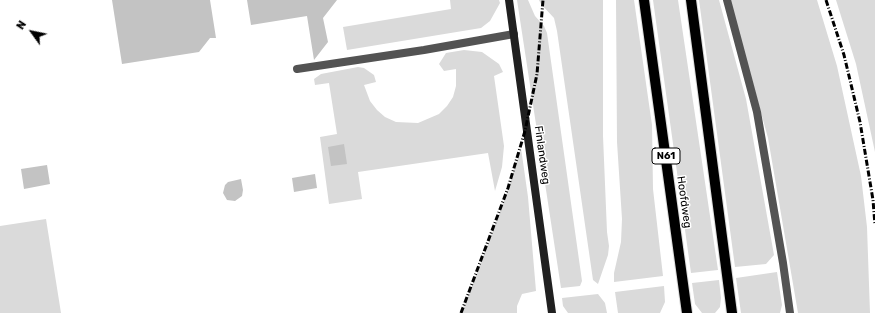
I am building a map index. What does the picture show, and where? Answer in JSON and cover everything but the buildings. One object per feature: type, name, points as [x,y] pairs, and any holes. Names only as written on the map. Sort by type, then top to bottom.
[{"type":"main road","name":"Hoofdweg","points":[[644,0],[687,313]]},
{"type":"main road","points":[[691,0],[732,313]]},
{"type":"street","name":"Finlandweg","points":[[510,0],[552,313]]},
{"type":"street","points":[[727,0],[757,112],[790,313]]},
{"type":"street","points":[[297,69],[424,50],[514,34]]},
{"type":"shaded area","points":[[450,0],[499,0],[500,3],[490,21],[481,28],[347,50],[343,27],[451,9]]},
{"type":"shaded area","points":[[517,0],[528,0],[535,16],[544,26],[547,33],[582,281],[580,286],[561,288]]},
{"type":"shaded area","points":[[539,0],[603,0],[603,136],[607,232],[609,246],[608,255],[598,284],[593,280],[557,31],[554,18]]},
{"type":"shaded area","points":[[616,0],[634,0],[652,125],[653,189],[663,276],[614,282],[614,273],[621,242],[622,219],[617,142]]},
{"type":"shaded area","points":[[653,0],[678,0],[718,270],[691,273]]},
{"type":"shaded area","points":[[699,0],[719,0],[746,99],[774,255],[766,264],[735,267]]},
{"type":"shaded area","points":[[730,0],[817,0],[837,66],[861,176],[867,227],[870,313],[798,313],[768,138]]},
{"type":"shaded area","points":[[836,0],[875,0],[875,152],[856,64]]},
{"type":"shaded area","points":[[464,50],[482,52],[499,64],[503,72],[494,76],[504,146],[502,167],[495,191],[488,153],[358,172],[362,199],[329,204],[320,137],[337,134],[329,83],[315,85],[314,79],[321,74],[358,67],[364,68],[374,75],[376,82],[364,85],[370,101],[377,110],[385,117],[396,122],[418,123],[439,114],[453,97],[456,86],[456,69],[444,71],[439,64],[446,53]]},
{"type":"shaded area","points":[[521,148],[528,197],[536,291],[522,294],[517,306],[517,313],[462,313],[506,196]]},
{"type":"shaded area","points":[[46,219],[61,313],[0,313],[0,226]]},
{"type":"shaded area","points":[[777,272],[782,305],[780,313],[741,313],[736,278]]},
{"type":"shaded area","points":[[719,280],[721,298],[720,307],[715,313],[702,313],[695,304],[692,283]]},
{"type":"shaded area","points":[[664,286],[665,302],[660,313],[618,313],[615,292]]},
{"type":"shaded area","points":[[598,294],[605,303],[607,313],[568,313],[563,306],[562,298]]},
{"type":"railway","points":[[461,313],[508,188],[525,131],[537,74],[543,0]]},
{"type":"railway","points":[[826,0],[844,55],[860,122],[873,200],[875,225]]}]
